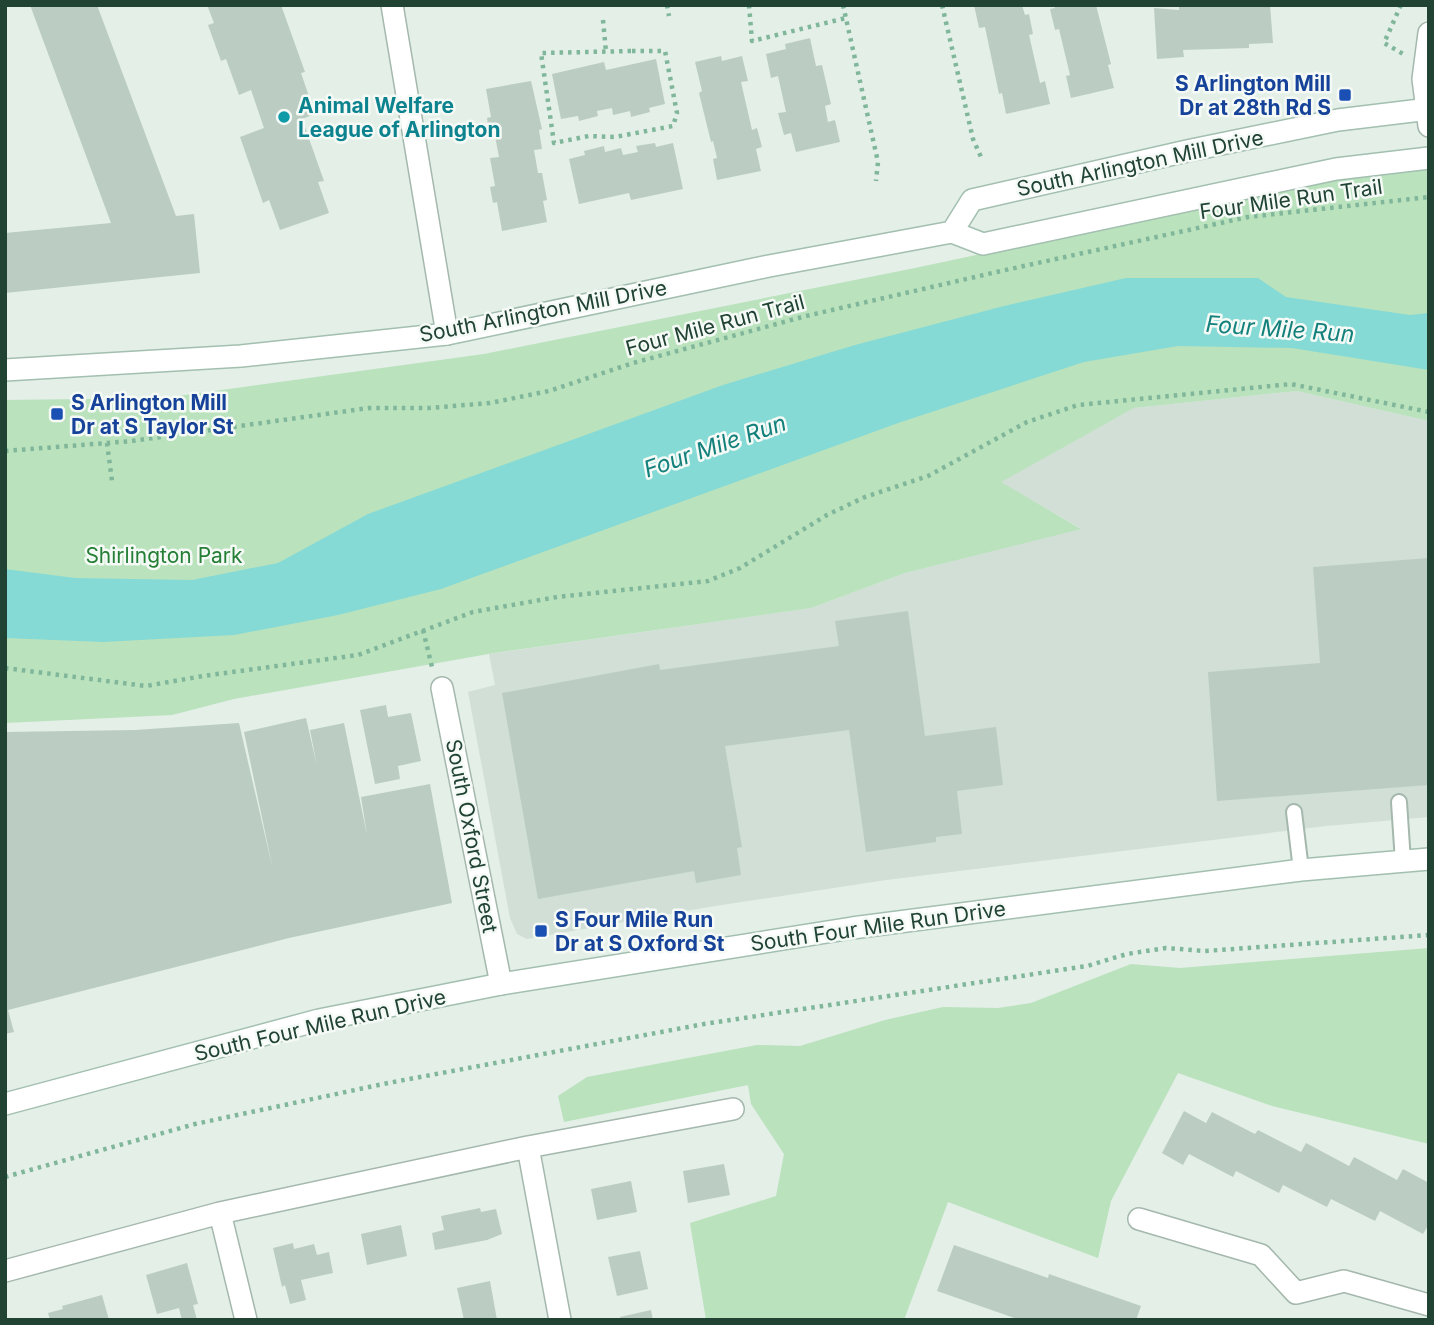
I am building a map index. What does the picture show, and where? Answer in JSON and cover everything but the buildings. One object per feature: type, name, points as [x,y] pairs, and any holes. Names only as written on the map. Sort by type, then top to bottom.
[{"type":"street","points":[[392,5],[447,334]]},
{"type":"street","points":[[1428,35],[1423,79],[1428,114]]},
{"type":"street","name":"South Arlington Mill Drive","points":[[952,232],[972,200],[1338,120],[1428,114]]},
{"type":"street","name":"South Arlington Mill Drive","points":[[5,370],[242,356],[447,334],[769,265],[952,232],[983,244],[1336,169],[1429,158]]},
{"type":"street","name":"South Oxford Street","points":[[442,688],[501,984]]},
{"type":"street","name":"South Four Mile Run Drive","points":[[5,1104],[318,1020],[501,984],[852,928],[1301,870],[1429,859]]},
{"type":"street","points":[[5,1271],[220,1213],[528,1147],[733,1109]]},
{"type":"street","points":[[528,1147],[560,1320]]},
{"type":"street","points":[[220,1213],[246,1320]]},
{"type":"street","points":[[1139,1219],[1261,1255],[1296,1293],[1344,1280],[1429,1305]]},
{"type":"lane","points":[[1399,802],[1403,862]]},
{"type":"lane","points":[[1294,812],[1301,870]]},
{"type":"path","points":[[667,5],[669,16]]},
{"type":"path","points":[[749,5],[752,41],[846,19]]},
{"type":"path","points":[[843,5],[878,162],[876,181]]},
{"type":"path","points":[[942,5],[973,139],[981,157]]},
{"type":"path","points":[[1401,5],[1384,43],[1405,55],[1405,64]]},
{"type":"path","points":[[603,20],[606,52]]},
{"type":"path","points":[[665,51],[677,113],[673,126],[615,137],[589,136],[554,143],[541,53],[606,52],[665,51]]},
{"type":"path","name":"Four Mile Run Trail","points":[[6,451],[196,433],[369,408],[429,408],[490,403],[549,391],[633,363],[806,316],[1001,271],[1248,217],[1429,197]]},
{"type":"path","points":[[5,668],[146,686],[358,655],[473,612],[557,597],[708,581],[740,568],[827,515],[865,497],[928,476],[1027,422],[1078,405],[1291,384],[1429,412]]},
{"type":"path","points":[[5,442],[6,451]]},
{"type":"path","points":[[107,443],[113,481]]},
{"type":"path","points":[[424,630],[432,667],[442,688]]},
{"type":"path","points":[[5,1177],[195,1124],[388,1083],[704,1024],[1087,966],[1128,954],[1166,948],[1205,951],[1429,935]]},
{"type":"shaded area","points":[[1297,391],[1429,421],[1429,817],[1326,826],[886,880],[527,939],[517,934],[510,918],[468,692],[495,685],[489,654],[811,608],[905,573],[1080,528],[1000,482],[1134,408]]},
{"type":"green space","name":"Shirlington Park","points":[[1429,170],[1429,421],[1297,391],[1134,408],[1001,482],[1081,529],[905,573],[811,608],[494,653],[234,699],[172,715],[5,723],[5,400],[163,398],[484,354],[915,268],[1338,178]]},
{"type":"green space","points":[[1429,948],[1429,1144],[1272,1106],[1178,1073],[1111,1201],[1098,1258],[948,1202],[904,1320],[706,1320],[690,1223],[776,1196],[784,1154],[751,1104],[748,1085],[564,1122],[558,1096],[587,1077],[757,1045],[800,1046],[885,1020],[943,1007],[998,1008],[1031,1003],[1131,964],[1180,968]]},
{"type":"water","name":"Four Mile Run","points":[[1126,278],[1258,278],[1286,297],[1410,315],[1429,313],[1429,370],[1292,348],[1178,346],[1084,362],[901,422],[441,589],[338,615],[234,635],[103,642],[5,638],[5,569],[75,578],[192,580],[278,563],[368,514],[723,385],[855,345]]},
{"type":"place","name":"S Arlington Mill Dr at 28th Rd S","points":[[1345,95]]},
{"type":"place","name":"Animal Welfare League of Arlington","points":[[284,117]]},
{"type":"place","name":"S Arlington Mill Dr at S Taylor St","points":[[57,414]]},
{"type":"place","name":"S Four Mile Run Dr at S Oxford St","points":[[541,931]]}]
